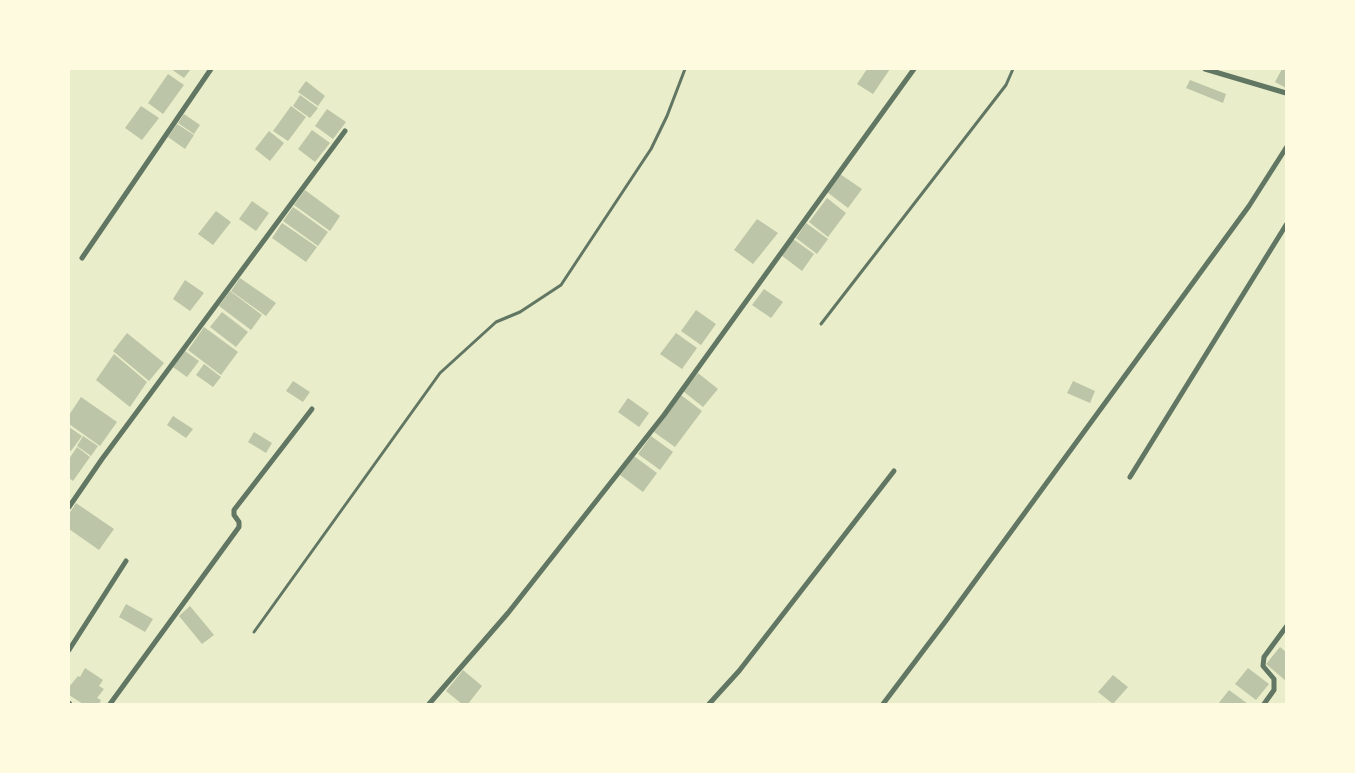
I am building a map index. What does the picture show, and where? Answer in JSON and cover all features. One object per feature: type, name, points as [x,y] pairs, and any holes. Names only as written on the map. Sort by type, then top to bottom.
[{"type":"street","points":[[82,258],[211,69]]},
{"type":"street","points":[[429,704],[508,613],[664,415],[914,69]]},
{"type":"street","points":[[1205,69],[1286,93]]},
{"type":"street","points":[[69,507],[102,459],[345,131]]},
{"type":"street","points":[[883,704],[1249,206],[1286,148]]},
{"type":"street","points":[[1130,477],[1286,225]]},
{"type":"street","points":[[110,704],[239,527],[234,510],[312,409]]},
{"type":"street","points":[[709,704],[739,671],[894,471]]},
{"type":"street","points":[[69,650],[126,561]]},
{"type":"street","points":[[1264,704],[1274,690],[1274,679],[1264,666],[1264,657],[1286,627]]},
{"type":"lane","points":[[254,632],[440,373],[496,322],[520,312],[561,285],[651,149],[667,116],[684,69]]},
{"type":"lane","points":[[821,324],[1006,85],[1013,69]]},
{"type":"building","points":[[171,69],[191,69],[184,78]]},
{"type":"building","points":[[867,69],[890,69],[873,94],[857,84]]},
{"type":"building","points":[[1282,69],[1286,69],[1286,88],[1275,82]]},
{"type":"building","points":[[168,74],[184,85],[163,114],[148,103]]},
{"type":"building","points":[[1190,80],[1226,94],[1223,103],[1186,88]]},
{"type":"building","points":[[306,81],[325,96],[318,106],[298,92]]},
{"type":"building","points":[[300,95],[318,108],[310,118],[293,106]]},
{"type":"building","points":[[141,106],[159,118],[142,140],[125,128]]},
{"type":"building","points":[[291,106],[306,117],[288,141],[273,131]]},
{"type":"building","points":[[327,109],[346,122],[333,139],[315,126]]},
{"type":"building","points":[[184,114],[200,125],[194,134],[178,123]]},
{"type":"building","points":[[177,124],[194,135],[185,149],[168,137]]},
{"type":"building","points":[[312,130],[330,143],[315,162],[298,149]]},
{"type":"building","points":[[269,131],[284,143],[270,161],[255,149]]},
{"type":"building","points":[[840,174],[862,189],[848,208],[827,192]]},
{"type":"building","points":[[305,190],[340,216],[330,231],[294,205]]},
{"type":"building","points":[[827,198],[846,213],[828,237],[809,222]]},
{"type":"building","points":[[252,201],[269,213],[256,231],[239,219]]},
{"type":"building","points":[[293,207],[328,232],[318,246],[283,221]]},
{"type":"building","points":[[216,211],[231,222],[213,245],[198,234]]},
{"type":"building","points":[[757,219],[778,233],[753,264],[734,250]]},
{"type":"building","points":[[282,223],[317,247],[306,262],[272,238]]},
{"type":"building","points":[[806,223],[828,239],[817,254],[796,238]]},
{"type":"building","points":[[793,239],[814,254],[802,271],[781,255]]},
{"type":"building","points":[[240,278],[276,303],[266,316],[231,291]]},
{"type":"building","points":[[185,280],[204,293],[190,311],[173,299]]},
{"type":"building","points":[[764,289],[783,302],[771,318],[752,305]]},
{"type":"building","points":[[230,291],[262,315],[251,330],[219,306]]},
{"type":"building","points":[[696,310],[716,324],[701,345],[681,331]]},
{"type":"building","points":[[222,312],[248,332],[236,347],[210,327]]},
{"type":"building","points":[[204,327],[238,352],[221,375],[188,350]]},
{"type":"building","points":[[127,333],[164,363],[149,381],[113,351]]},
{"type":"building","points":[[676,333],[697,348],[682,369],[660,354]]},
{"type":"building","points":[[185,351],[199,361],[187,377],[173,367]]},
{"type":"building","points":[[114,354],[147,382],[130,407],[96,380]]},
{"type":"building","points":[[204,364],[221,377],[213,387],[196,375]]},
{"type":"building","points":[[698,373],[718,389],[703,407],[683,391]]},
{"type":"building","points":[[293,381],[310,392],[303,402],[286,391]]},
{"type":"building","points":[[1073,381],[1095,391],[1090,403],[1067,393]]},
{"type":"building","points":[[681,395],[702,411],[675,447],[654,432]]},
{"type":"building","points":[[81,397],[117,422],[100,446],[69,424],[69,415]]},
{"type":"building","points":[[628,398],[649,413],[639,427],[618,412]]},
{"type":"building","points":[[173,416],[193,429],[186,438],[167,425]]},
{"type":"building","points":[[69,427],[82,436],[71,451],[69,450]]},
{"type":"building","points":[[254,432],[272,443],[266,453],[248,442]]},
{"type":"building","points":[[83,436],[98,446],[91,456],[77,446]]},
{"type":"building","points":[[651,436],[673,452],[660,470],[638,454]]},
{"type":"building","points":[[77,447],[90,457],[73,481],[69,478],[69,459]]},
{"type":"building","points":[[634,456],[657,473],[643,492],[620,475]]},
{"type":"building","points":[[76,503],[114,529],[99,550],[69,529],[69,514]]},
{"type":"building","points":[[126,604],[153,619],[145,632],[119,617]]},
{"type":"building","points":[[190,606],[214,635],[202,644],[179,616]]},
{"type":"building","points":[[1280,647],[1286,652],[1286,681],[1266,664]]},
{"type":"building","points":[[85,668],[103,680],[99,686],[104,689],[97,698],[101,700],[99,704],[83,704],[69,695],[69,687],[78,676],[80,677]]},
{"type":"building","points":[[1248,668],[1269,684],[1256,700],[1235,684]]},
{"type":"building","points":[[463,670],[482,686],[468,704],[462,704],[446,691]]},
{"type":"building","points":[[1113,675],[1128,687],[1113,704],[1098,692]]},
{"type":"building","points":[[1229,690],[1248,704],[1218,704]]}]
